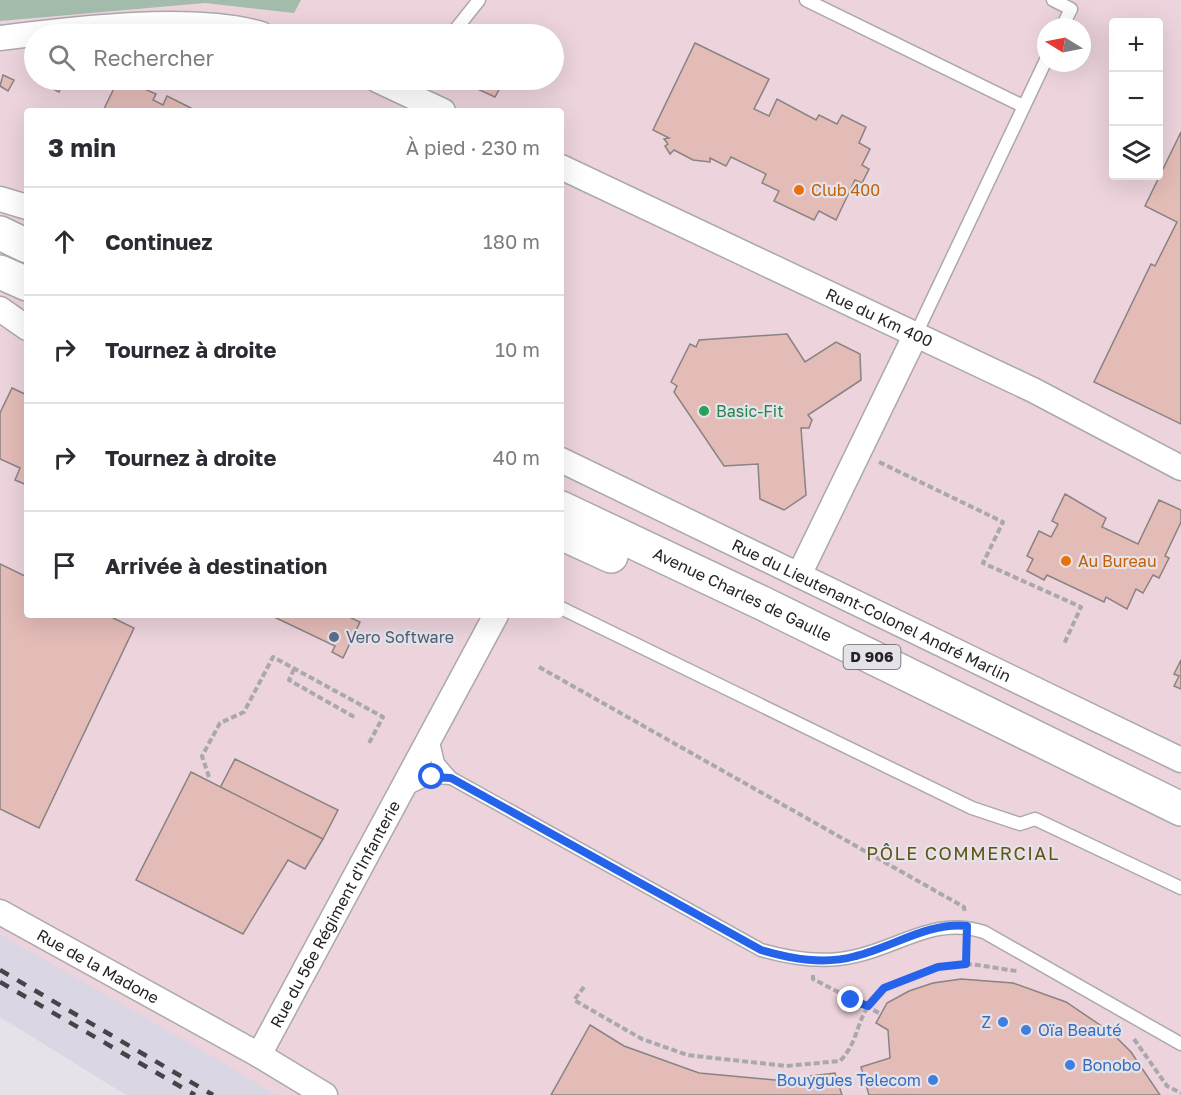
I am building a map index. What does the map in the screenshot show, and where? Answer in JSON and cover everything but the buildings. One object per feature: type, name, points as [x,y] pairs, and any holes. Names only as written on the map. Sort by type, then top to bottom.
[{"type":"main road","points":[[0,233],[24,245]]},
{"type":"main road","points":[[0,272],[24,283]]},
{"type":"main road","name":"Avenue Charles de Gaulle","points":[[564,509],[762,603],[1181,809]]},
{"type":"main road","name":"Avenue Charles de Gaulle","points":[[564,534],[893,686],[1181,832]]},
{"type":"street","points":[[0,38],[24,36]]},
{"type":"street","points":[[421,90],[440,108]]},
{"type":"street","name":"Rue du Km 400","points":[[568,170],[1033,390],[1181,468]]},
{"type":"street","points":[[0,199],[24,206]]},
{"type":"street","points":[[0,309],[24,326]]},
{"type":"street","points":[[799,575],[916,334]]},
{"type":"street","name":"Rue du Lieutenant-Colonel André Marlin","points":[[564,461],[1181,760]]},
{"type":"street","name":"Rue du 56e Régiment d'Infanterie","points":[[259,1055],[494,618]]},
{"type":"street","name":"Rue de la Madone","points":[[0,912],[259,1055],[325,1095]]},
{"type":"lane","points":[[460,24],[479,0]]},
{"type":"lane","points":[[806,0],[1023,106]]},
{"type":"lane","points":[[1053,0],[1073,4],[1066,18]]},
{"type":"lane","points":[[916,334],[1040,72]]},
{"type":"lane","points":[[564,609],[972,808],[1020,824],[1035,819],[1181,888]]},
{"type":"lane","points":[[485,636],[501,618]]},
{"type":"lane","points":[[432,734],[438,763],[451,778],[761,950],[808,961],[856,956],[916,934],[956,925],[967,926],[984,932],[1181,1044]]},
{"type":"lane","points":[[399,794],[421,780],[432,777],[451,778]]},
{"type":"path","points":[[859,452],[1003,522],[983,562],[1081,607],[1064,644]]},
{"type":"path","points":[[209,777],[202,756],[220,723],[244,712],[273,657],[383,717],[368,745]]},
{"type":"path","points":[[539,667],[964,907],[967,926],[966,964]]},
{"type":"path","points":[[294,669],[289,680],[356,718]]},
{"type":"path","points":[[584,987],[574,1000],[642,1039],[687,1055],[786,1066],[840,1061],[851,1050],[868,1006],[884,988],[938,967],[966,964],[1018,971]]},
{"type":"path","points":[[813,973],[813,979],[881,1014]]},
{"type":"path","points":[[1130,1034],[1138,1042],[1167,1086],[1181,1093]]},
{"type":"shaded area","points":[[0,0],[1181,0],[1181,1095],[277,1095],[0,934]]},
{"type":"shaded area","points":[[0,934],[277,1095],[126,1095],[0,1017]]},
{"type":"green space","points":[[0,0],[301,0],[294,13],[205,3],[0,21]]},
{"type":"railway","points":[[0,970],[213,1095]]},
{"type":"railway","points":[[0,982],[195,1095]]},
{"type":"place","name":"Club 400","points":[[799,190]]},
{"type":"place","name":"Basic-Fit","points":[[704,411]]},
{"type":"place","name":"Au Bureau","points":[[1066,561]]},
{"type":"place","name":"Vero Software","points":[[334,637]]},
{"type":"place","name":"Z","points":[[1003,1022]]},
{"type":"place","name":"Oïa Beauté","points":[[1026,1030]]},
{"type":"place","name":"Bonobo","points":[[1070,1065]]},
{"type":"place","name":"Bouygues Telecom","points":[[933,1080]]},
{"type":"district","name":"PÔLE COMMERCIAL","points":[[963,854]]},
{"type":"route","points":[[432,777],[451,778],[761,950],[785,957],[808,961],[856,956],[916,934],[956,925],[967,926],[966,964],[938,967],[884,988],[868,1006],[851,1000]]}]
